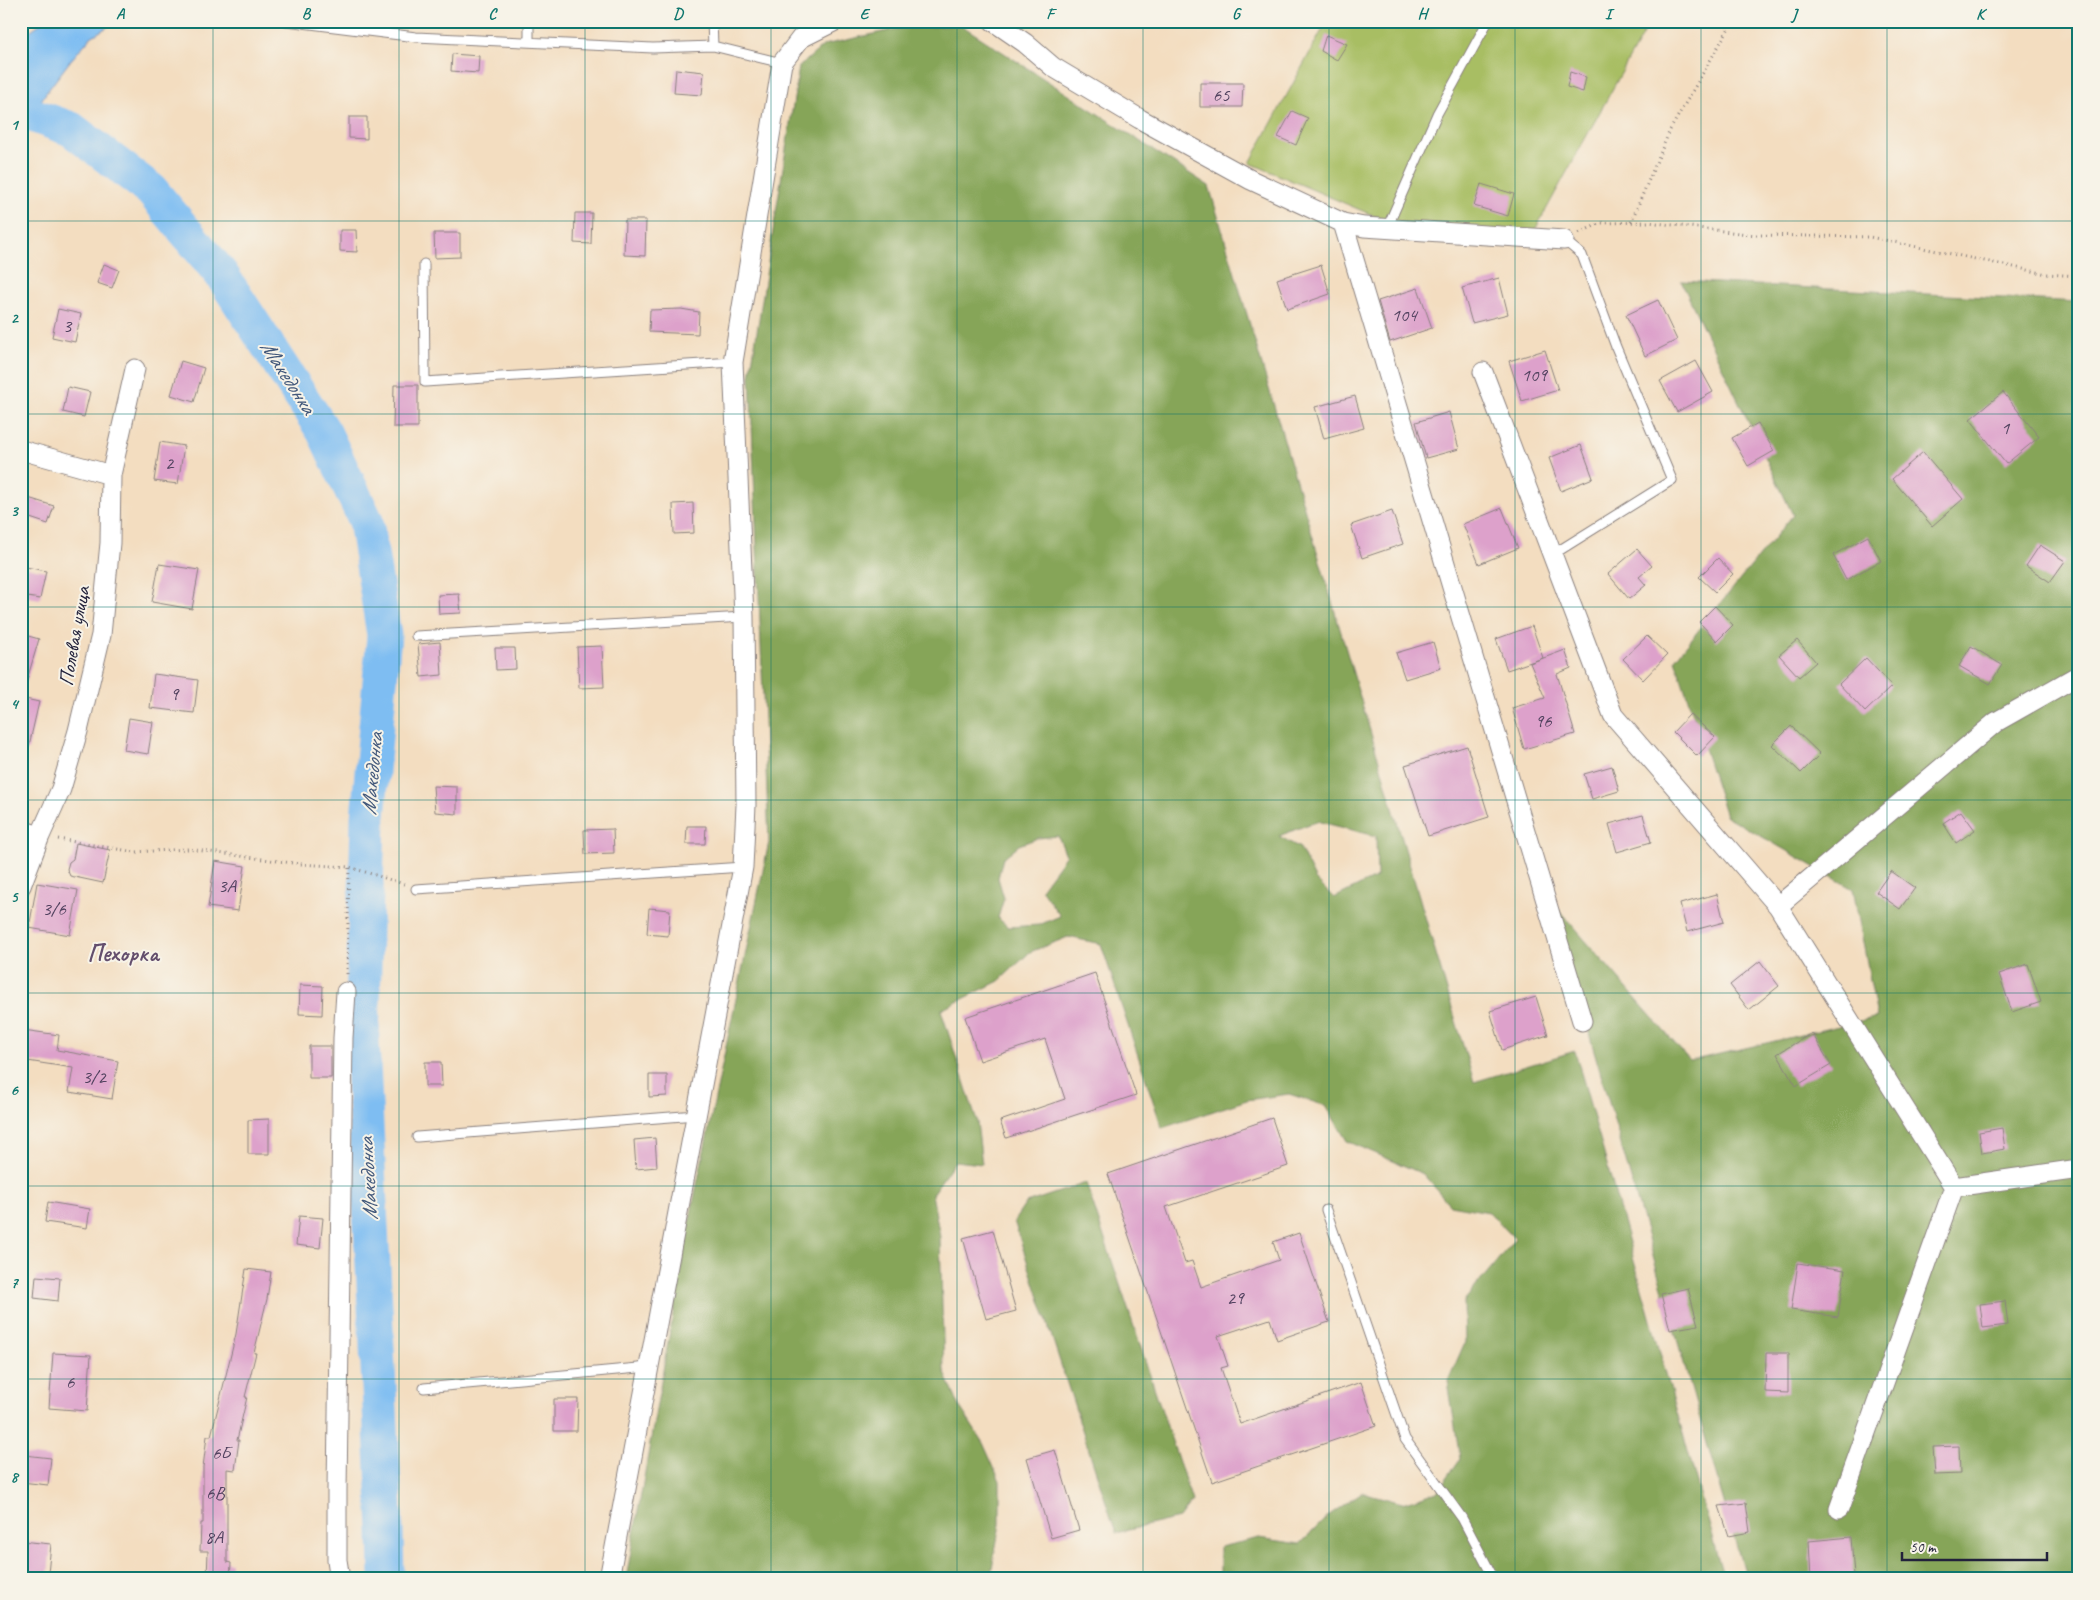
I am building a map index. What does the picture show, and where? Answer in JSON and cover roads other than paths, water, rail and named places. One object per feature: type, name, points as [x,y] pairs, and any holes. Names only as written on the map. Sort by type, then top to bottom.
[{"type":"street","points":[[609,1579],[743,867],[746,805],[744,617],[733,362],[782,63],[812,27],[835,21]]},
{"type":"street","points":[[993,21],[1025,42],[1053,67],[1132,115],[1251,180],[1343,223],[1387,228],[1564,240]]},
{"type":"street","points":[[1343,223],[1582,1021]]},
{"type":"street","name":"Полевая улица","points":[[21,886],[61,789],[78,731],[101,635],[110,543],[110,475],[135,369]]},
{"type":"street","points":[[1483,372],[1613,715],[1778,906],[1954,1187]]},
{"type":"street","points":[[21,450],[110,475]]},
{"type":"street","points":[[1778,906],[1996,722],[2079,675]]},
{"type":"street","points":[[21,830],[40,836]]},
{"type":"street","points":[[340,1579],[337,1560],[337,1490],[343,1038],[346,992]]},
{"type":"street","points":[[1954,1187],[2079,1169]]},
{"type":"street","points":[[1839,1509],[1954,1187]]},
{"type":"lane","points":[[286,21],[416,37],[653,48],[713,46],[782,63]]},
{"type":"lane","points":[[529,21],[529,41]]},
{"type":"lane","points":[[712,21],[713,46]]},
{"type":"lane","points":[[1387,228],[1437,114],[1488,21]]},
{"type":"lane","points":[[1552,555],[1672,480],[1616,347],[1582,255],[1564,240]]},
{"type":"lane","points":[[424,264],[425,382],[733,362]]},
{"type":"lane","points":[[416,636],[744,617]]},
{"type":"lane","points":[[416,888],[743,867]]},
{"type":"lane","points":[[417,1137],[696,1115]]},
{"type":"lane","points":[[1326,1210],[1405,1439],[1462,1518],[1494,1579]]},
{"type":"lane","points":[[424,1388],[649,1368]]},
{"type":"water","points":[[44,21],[117,21],[91,37],[70,61],[21,131],[21,37]]},
{"type":"waterway","name":"Македонка","points":[[21,111],[71,129],[151,190],[221,274],[324,432],[366,521],[384,635],[368,818],[362,1042],[387,1579]]},
{"type":"district","name":"Пехорка","points":[[123,953]]}]
